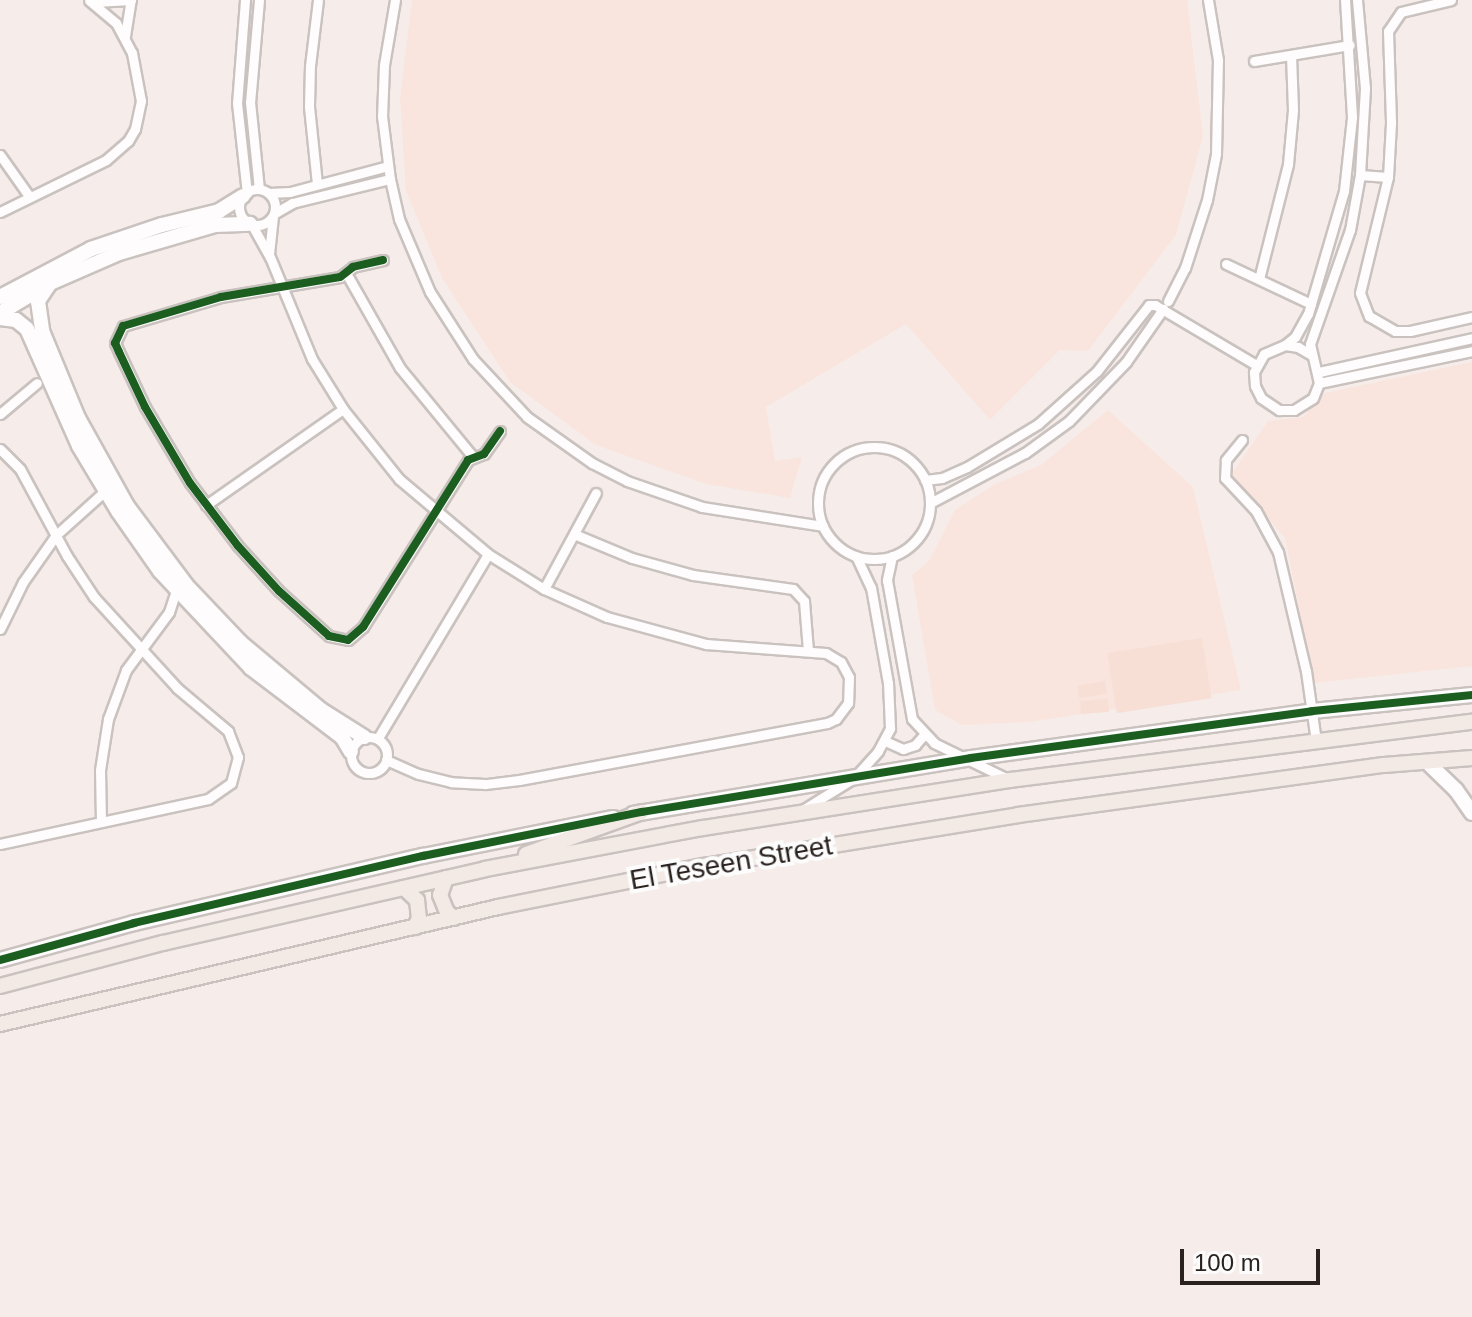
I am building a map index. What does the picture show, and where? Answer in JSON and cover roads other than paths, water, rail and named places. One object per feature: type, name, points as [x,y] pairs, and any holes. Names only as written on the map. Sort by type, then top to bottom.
[{"type":"main road","name":"El Teseen Street","points":[[0,986],[163,943],[485,869],[797,812],[1010,780],[1472,722]]},
{"type":"main road","name":"El Teseen Street","points":[[0,1024],[454,918],[704,866],[1018,815],[1384,765],[1472,758]]},
{"type":"main road","points":[[485,869],[642,812]]},
{"type":"main road","points":[[446,878],[440,895],[447,912],[454,918]]},
{"type":"main road","points":[[404,888],[417,900],[419,909],[415,927]]},
{"type":"street","points":[[0,212],[106,160],[128,141],[135,129],[141,101],[140,86],[125,36],[131,0],[107,4],[90,1]]},
{"type":"street","points":[[245,0],[237,103],[245,194],[240,212],[270,257],[312,359],[343,409],[376,452],[433,511],[488,554],[544,589],[607,617],[671,637],[740,648],[808,651],[834,656],[849,677],[848,703],[843,712],[827,723],[502,783],[443,781],[386,760]]},
{"type":"street","points":[[259,0],[250,102],[264,191],[274,214],[270,257]]},
{"type":"street","points":[[317,184],[309,106],[318,0]]},
{"type":"street","points":[[395,0],[384,65],[382,116],[390,179],[413,256],[450,327],[481,369],[527,417],[592,463],[627,481],[702,507],[823,526]]},
{"type":"street","points":[[930,503],[1002,467],[1069,421],[1126,362],[1166,305],[1185,268],[1207,200],[1216,154],[1218,60],[1208,0]]},
{"type":"street","points":[[1285,345],[1298,334],[1311,304],[1334,232],[1347,170],[1352,117],[1345,0]]},
{"type":"street","points":[[1310,354],[1298,347],[1285,345],[1270,349],[1256,365],[1257,392],[1266,403],[1279,410],[1294,410],[1308,403],[1319,383],[1319,372],[1310,354],[1310,344],[1350,230],[1360,175],[1365,88],[1357,0]]},
{"type":"street","points":[[1451,0],[1407,10],[1390,25],[1387,38],[1391,123],[1388,177],[1360,287],[1365,311],[1390,329],[1401,332],[1472,317]]},
{"type":"street","points":[[90,1],[125,36]]},
{"type":"street","points":[[1254,61],[1350,45]]},
{"type":"street","points":[[1259,279],[1288,164],[1293,110],[1291,55]]},
{"type":"street","points":[[0,155],[29,196]]},
{"type":"street","points":[[0,297],[91,249],[162,225],[219,211],[245,194],[264,191],[285,193],[388,166]]},
{"type":"street","points":[[1360,175],[1388,177]]},
{"type":"street","points":[[0,315],[50,283],[95,262],[167,237],[222,224],[264,224],[292,203],[390,179]]},
{"type":"street","points":[[383,260],[353,267],[346,273],[161,312],[123,326],[117,333],[115,343],[145,407],[206,505],[279,591],[329,636],[341,641],[359,633],[433,511],[473,457],[484,454],[500,431]]},
{"type":"street","points":[[1226,264],[1311,304]]},
{"type":"street","points":[[346,273],[400,368],[473,457]]},
{"type":"street","points":[[0,315],[16,320],[27,329],[36,344],[67,423],[109,488],[176,590],[251,668],[342,737],[351,752],[353,765],[364,773],[378,771],[386,760],[387,752],[371,738],[321,710],[240,642],[186,585],[109,488],[72,406],[37,308],[40,294],[50,283]]},
{"type":"street","points":[[925,480],[942,478],[967,467],[1035,426],[1097,371],[1146,306],[1166,305],[1256,365]]},
{"type":"street","points":[[16,320],[23,308],[37,308]]},
{"type":"street","points":[[1319,372],[1472,338]]},
{"type":"street","points":[[1319,383],[1472,351]]},
{"type":"street","points":[[0,414],[37,383]]},
{"type":"street","points":[[206,505],[343,409]]},
{"type":"street","points":[[1242,440],[1226,460],[1225,478],[1256,511],[1278,552],[1297,627],[1316,741]]},
{"type":"street","points":[[864,448],[895,451],[907,458],[925,480],[930,503],[928,517],[915,541],[892,556],[856,556],[836,544],[823,526],[819,511],[825,476],[841,457],[864,448]]},
{"type":"street","points":[[0,449],[20,469],[94,597],[177,688],[228,731],[237,747],[238,766],[231,783],[208,799],[0,844]]},
{"type":"street","points":[[0,629],[23,582],[56,535],[109,488]]},
{"type":"street","points":[[544,589],[596,493]]},
{"type":"street","points":[[774,517],[819,511]]},
{"type":"street","points":[[574,534],[678,571],[793,589],[804,601],[808,651]]},
{"type":"street","points":[[351,752],[371,738],[488,554]]},
{"type":"street","points":[[797,812],[854,778],[885,741],[891,722],[888,683],[869,581],[856,556]]},
{"type":"street","points":[[892,556],[887,580],[912,719],[924,735],[945,749],[971,758],[1010,780]]},
{"type":"street","points":[[101,822],[100,770],[108,719],[126,670],[139,648],[169,612],[176,590]]},
{"type":"street","points":[[169,612],[194,610]]},
{"type":"street","points":[[888,683],[903,681]]},
{"type":"street","points":[[0,960],[134,923],[393,863],[642,812],[971,758],[1312,711],[1472,695]]},
{"type":"street","points":[[891,722],[912,719]]},
{"type":"street","points":[[885,741],[903,749],[915,745],[924,735]]},
{"type":"street","points":[[1428,763],[1456,790],[1472,813]]}]
